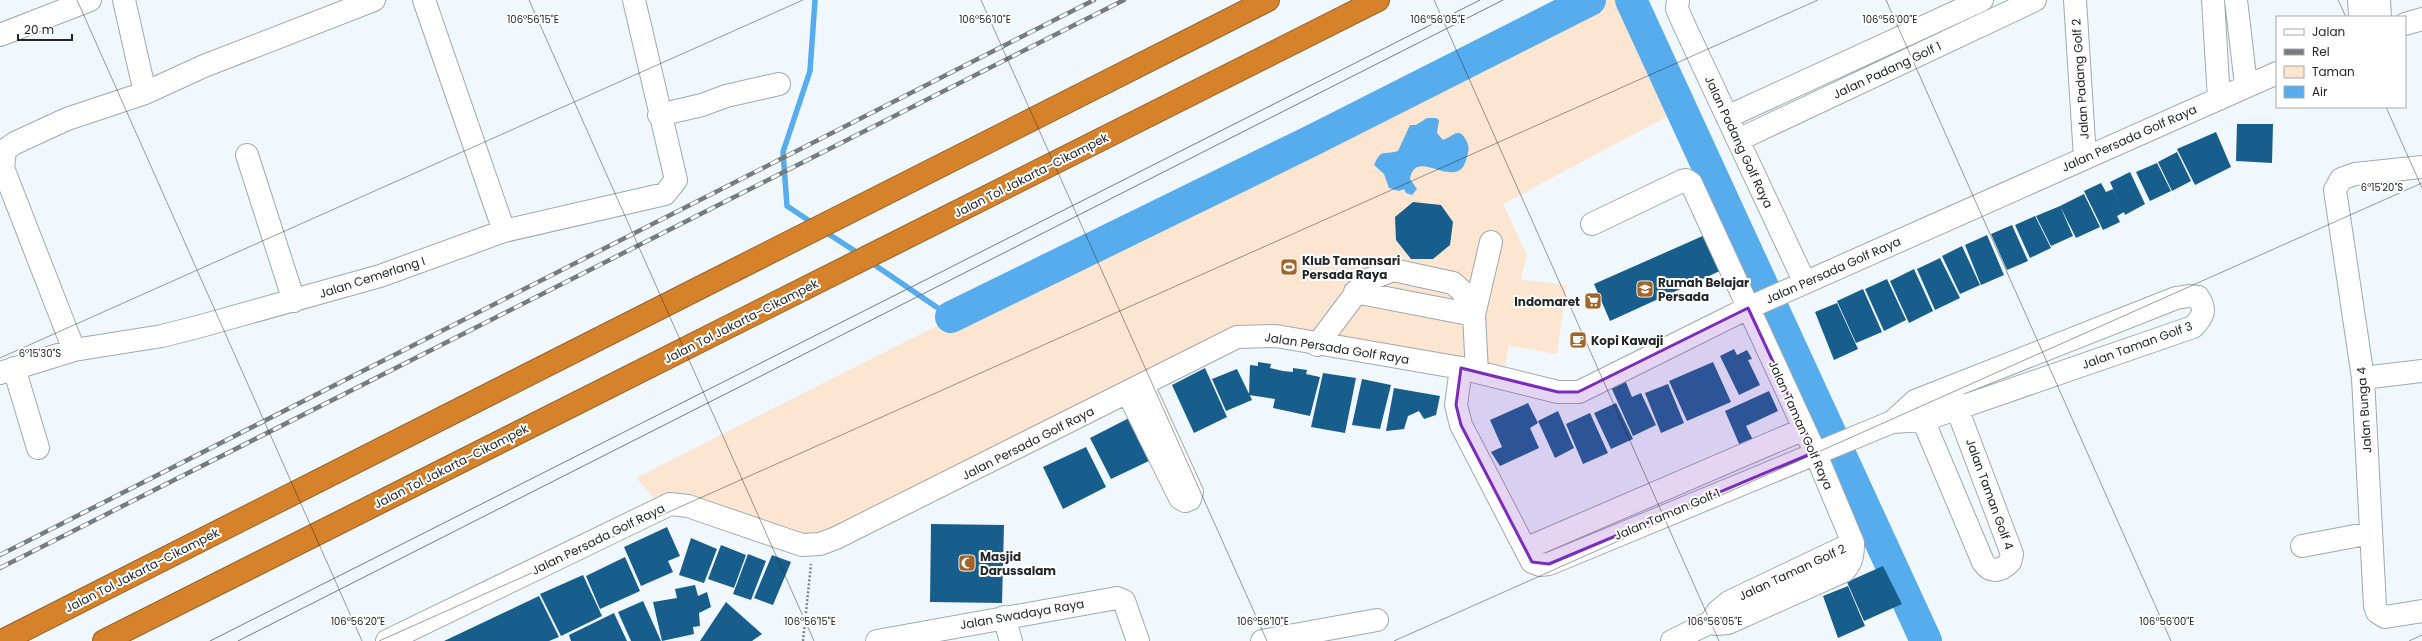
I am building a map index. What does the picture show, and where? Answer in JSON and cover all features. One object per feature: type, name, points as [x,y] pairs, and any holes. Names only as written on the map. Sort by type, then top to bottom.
[{"type":"highway","name":"Jalan Tol Jakarta–Cikampek","points":[[2,641],[769,251],[1268,0]]},
{"type":"highway","name":"Jalan Tol Jakarta–Cikampek","points":[[104,641],[1378,0]]},
{"type":"street","points":[[0,35],[90,0]]},
{"type":"street","points":[[124,0],[145,93]]},
{"type":"street","points":[[74,350],[1,161],[5,150],[29,135],[67,119],[145,93],[204,66],[374,0]]},
{"type":"street","points":[[424,0],[504,231]]},
{"type":"street","points":[[634,0],[659,115],[702,105],[726,96],[779,84]]},
{"type":"street","name":"Jalan Padang Golf Raya","points":[[1678,0],[1677,9],[1738,140],[1796,287]]},
{"type":"street","name":"Jalan Padang Golf 1","points":[[1727,117],[1982,0]]},
{"type":"street","name":"Jalan Padang Golf 1","points":[[1738,140],[2035,0]]},
{"type":"street","name":"Jalan Padang Golf 2","points":[[2075,0],[2085,158]]},
{"type":"street","points":[[2213,0],[2219,98]]},
{"type":"street","points":[[2236,0],[2246,86]]},
{"type":"street","points":[[2359,0],[2360,16]]},
{"type":"street","points":[[2379,0],[2380,16]]},
{"type":"street","points":[[2406,24],[2422,19]]},
{"type":"street","name":"Jalan Persada Golf Raya","points":[[387,641],[417,634],[670,504],[688,506],[807,546],[820,544],[836,538],[1237,337],[1276,336],[1317,345],[1469,370],[1558,392],[1579,392],[1752,306],[2276,73]]},
{"type":"street","name":"Jalan Cemerlang I","points":[[7,370],[74,350],[162,336],[294,301],[380,276],[504,231],[665,194],[676,180],[659,115]]},
{"type":"street","points":[[247,155],[294,301]]},
{"type":"street","name":"Jalan Bunga 4","points":[[2422,167],[2355,174],[2341,179],[2337,184],[2335,196],[2363,378],[2371,533],[2377,612],[2385,617],[2422,611]]},
{"type":"street","name":"Jalan Taman Golf Raya","points":[[1592,224],[1686,180],[1694,187],[1752,306],[1804,429],[1822,450],[1852,544]]},
{"type":"street","points":[[1474,315],[1492,242]]},
{"type":"street","points":[[1317,345],[1355,292],[1365,281],[1379,274],[1393,270],[1453,283],[1462,291],[1474,315]]},
{"type":"street","points":[[1355,292],[1474,315]]},
{"type":"street","name":"Jalan Taman Golf 3","points":[[1822,450],[1920,411],[1949,388],[2176,298],[2189,296],[2198,297],[2202,303],[2204,311],[2201,319],[2193,327],[1958,409],[1920,411]]},
{"type":"street","name":"Jalan Taman Golf 1","points":[[1474,315],[1469,370],[1456,405],[1461,425],[1532,562],[1540,565],[1549,564],[1822,450]]},
{"type":"street","name":"Jalan Taman Golf 3","points":[[2057,345],[2066,371]]},
{"type":"street","points":[[7,370],[38,448]]},
{"type":"street","points":[[2363,378],[2422,371]]},
{"type":"street","name":"Jalan Taman Golf 4","points":[[1920,411],[1983,562],[1989,569],[1997,570],[2010,562],[2012,554],[1949,388]]},
{"type":"street","name":"Jalan Taman Golf 1","points":[[1526,549],[1804,429]]},
{"type":"street","points":[[2302,546],[2371,533]]},
{"type":"street","name":"Jalan Taman Golf 2","points":[[1672,641],[1711,622],[1718,611],[1729,602],[1852,544]]},
{"type":"street","name":"Jalan Swadaya Raya","points":[[877,641],[1004,617],[1118,598],[1124,601],[1138,641]]},
{"type":"street","points":[[1004,617],[1011,641]]},
{"type":"street","points":[[1262,641],[1377,620]]},
{"type":"path","points":[[803,641],[810,577]]},
{"type":"highlighted area","points":[[1748,308],[1815,452],[1549,564],[1532,562],[1461,425],[1456,405],[1461,368],[1558,392],[1578,392]]},
{"type":"green space","name":"Klub Tamansari Persada Raya","points":[[1590,0],[1631,0],[1681,109],[1503,204],[1527,255],[1521,279],[1567,285],[1557,354],[1509,346],[1502,382],[1247,328],[813,545],[662,507],[636,478],[874,357]]},
{"type":"water","points":[[1427,118],[1436,118],[1439,120],[1437,133],[1443,140],[1459,133],[1464,137],[1468,144],[1466,160],[1461,169],[1454,172],[1446,172],[1420,166],[1413,170],[1410,179],[1417,189],[1412,195],[1406,193],[1404,189],[1399,191],[1389,188],[1384,174],[1374,165],[1377,159],[1383,153],[1398,151],[1410,125],[1416,125]]},
{"type":"building","points":[[2237,124],[2273,124],[2272,163],[2236,161]]},
{"type":"building","points":[[2216,132],[2231,167],[2195,185],[2177,149]]},
{"type":"building","points":[[2177,152],[2191,181],[2172,191],[2158,162]]},
{"type":"building","points":[[2157,163],[2171,191],[2150,201],[2136,172]]},
{"type":"building","points":[[2130,172],[2145,204],[2125,215],[2124,212],[2117,216],[2120,222],[2103,230],[2084,191],[2101,183],[2106,192],[2113,189],[2122,209],[2110,182]]},
{"type":"building","points":[[2084,194],[2100,227],[2076,238],[2060,206]]},
{"type":"building","points":[[1413,202],[1441,205],[1453,222],[1450,245],[1433,259],[1411,259],[1396,240],[1395,217]]},
{"type":"building","points":[[2060,206],[2073,236],[2051,246],[2036,216]]},
{"type":"building","points":[[2035,216],[2051,248],[2030,258],[2015,225]]},
{"type":"building","points":[[2012,225],[2028,261],[2007,270],[1991,234]]},
{"type":"building","points":[[1705,235],[1722,270],[1610,321],[1594,284]]},
{"type":"building","points":[[1987,235],[2004,275],[1981,285],[1965,245]]},
{"type":"building","points":[[1962,246],[1980,285],[1960,294],[1942,256]]},
{"type":"building","points":[[1940,258],[1960,298],[1935,310],[1917,269]]},
{"type":"building","points":[[1914,269],[1933,311],[1909,323],[1890,281]]},
{"type":"building","points":[[1887,279],[1906,320],[1884,331],[1865,289]]},
{"type":"building","points":[[1863,289],[1882,332],[1856,343],[1837,301]]},
{"type":"building","points":[[1837,303],[1858,349],[1834,360],[1815,312]]},
{"type":"building","points":[[1734,349],[1737,355],[1747,350],[1752,359],[1748,360],[1760,385],[1739,395],[1720,356]]},
{"type":"building","points":[[1258,362],[1271,364],[1270,368],[1283,371],[1293,372],[1293,368],[1307,370],[1306,374],[1320,377],[1310,416],[1273,408],[1275,399],[1249,395],[1250,365],[1258,366]]},
{"type":"building","points":[[1713,362],[1731,402],[1687,421],[1669,381]]},
{"type":"building","points":[[1205,368],[1227,417],[1194,433],[1172,385]]},
{"type":"building","points":[[1237,369],[1252,400],[1226,411],[1212,379]]},
{"type":"building","points":[[1323,373],[1356,378],[1345,433],[1311,427]]},
{"type":"building","points":[[1362,379],[1391,385],[1380,429],[1352,425]]},
{"type":"building","points":[[1625,380],[1632,397],[1641,393],[1656,425],[1633,436],[1611,387]]},
{"type":"building","points":[[1668,384],[1684,423],[1661,433],[1645,393]]},
{"type":"building","points":[[1394,388],[1440,396],[1436,415],[1424,419],[1419,411],[1408,416],[1404,429],[1386,431]]},
{"type":"building","points":[[1769,391],[1778,411],[1746,426],[1753,440],[1740,446],[1725,411]]},
{"type":"building","points":[[1528,403],[1538,423],[1530,428],[1539,448],[1500,466],[1491,452],[1502,447],[1490,420]]},
{"type":"building","points":[[1616,403],[1633,439],[1611,449],[1594,413]]},
{"type":"building","points":[[1558,411],[1574,448],[1555,458],[1538,421]]},
{"type":"building","points":[[1590,413],[1608,453],[1583,464],[1566,424]]},
{"type":"building","points":[[1131,417],[1151,460],[1111,479],[1090,438]]},
{"type":"building","points":[[1086,447],[1106,487],[1063,509],[1043,467]]},
{"type":"building","name":"Masjid Darussalam","points":[[931,524],[1004,525],[1002,603],[930,602]]},
{"type":"building","points":[[667,527],[680,556],[668,561],[673,572],[641,586],[624,547]]},
{"type":"building","points":[[691,538],[717,549],[704,583],[679,575]]},
{"type":"building","points":[[721,545],[746,555],[734,588],[708,579]]},
{"type":"building","points":[[748,554],[766,561],[751,600],[733,594]]},
{"type":"building","points":[[772,555],[791,562],[773,605],[754,598]]},
{"type":"building","points":[[625,557],[640,591],[600,609],[586,576]]},
{"type":"building","points":[[1883,566],[1902,604],[1864,621],[1847,582]]},
{"type":"building","points":[[583,575],[602,616],[561,636],[540,594]]},
{"type":"building","points":[[695,585],[698,596],[707,592],[711,607],[699,613],[700,626],[693,627],[694,634],[662,641],[653,602],[677,598],[675,589]]},
{"type":"building","points":[[1848,586],[1865,626],[1838,638],[1823,596]]},
{"type":"building","points":[[539,596],[559,637],[549,641],[444,641]]},
{"type":"building","points":[[643,601],[661,641],[631,641],[618,612]]},
{"type":"building","points":[[726,602],[762,634],[752,641],[700,641]]},
{"type":"building","points":[[614,613],[627,641],[571,641],[569,635]]},
{"type":"waterway","points":[[814,224],[787,206],[783,152],[810,71],[815,0]]},
{"type":"waterway","points":[[951,317],[1311,141],[1590,0]]},
{"type":"waterway","points":[[1631,0],[1926,641]]},
{"type":"waterway","points":[[824,231],[861,255]]},
{"type":"waterway","points":[[869,261],[951,317]]},
{"type":"tram line","points":[[210,641],[1480,0]]},
{"type":"tram line","points":[[238,641],[1503,0]]},
{"type":"railway","points":[[0,555],[1094,0]]},
{"type":"railway","points":[[0,568],[1124,0]]},
{"type":"place","name":"Klub Tamansari Persada Raya","points":[[1289,267]]},
{"type":"place","name":"Rumah Belajar Persada","points":[[1645,289]]},
{"type":"place","name":"Indomaret","points":[[1593,301]]},
{"type":"place","name":"Kopi Kawaji","points":[[1578,340]]},
{"type":"place","name":"Masjid Darussalam","points":[[967,563]]}]
